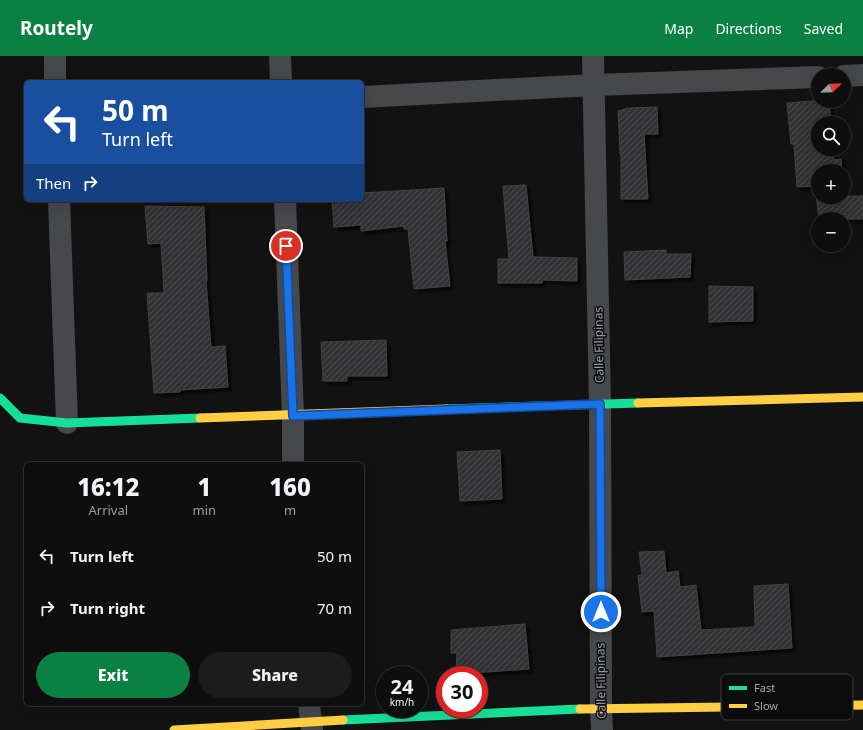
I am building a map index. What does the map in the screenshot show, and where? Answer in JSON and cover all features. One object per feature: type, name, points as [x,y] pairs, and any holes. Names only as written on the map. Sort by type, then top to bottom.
[{"type":"street","points":[[55,56],[55,80]]},
{"type":"street","points":[[280,56],[280,80]]},
{"type":"street","name":"Calle Filipinas","points":[[593,56],[600,404],[602,730]]},
{"type":"street","points":[[851,76],[863,75]]},
{"type":"street","points":[[364,97],[594,85],[811,77]]},
{"type":"street","points":[[59,202],[67,423]]},
{"type":"street","points":[[285,202],[293,416],[293,462]]},
{"type":"street","points":[[0,398],[20,418],[67,423],[600,404],[863,397]]},
{"type":"street","points":[[853,705],[863,705]]},
{"type":"street","points":[[174,730],[311,718],[601,708],[721,707]]},
{"type":"building","points":[[811,101],[811,108],[830,108],[830,116],[811,116],[811,156],[834,156],[834,160],[841,159],[841,164],[811,164],[811,186],[797,187],[794,144],[791,144],[787,103]]},
{"type":"building","points":[[657,107],[658,134],[644,134],[648,199],[621,199],[621,154],[618,111],[628,108]]},
{"type":"building","points":[[526,185],[533,257],[577,258],[577,281],[542,280],[542,283],[498,283],[498,259],[509,259],[503,186]]},
{"type":"building","points":[[444,188],[447,241],[445,241],[450,286],[414,289],[408,229],[404,229],[404,226],[361,231],[361,225],[334,227],[332,202],[364,202],[364,193]]},
{"type":"building","points":[[851,196],[863,196],[863,219],[851,219],[851,212],[818,212],[817,204],[851,204]]},
{"type":"building","points":[[145,206],[204,207],[206,281],[211,347],[225,346],[228,387],[154,393],[147,293],[164,293],[161,243],[148,244]]},
{"type":"building","points":[[666,250],[666,254],[691,254],[690,277],[625,280],[624,252]]},
{"type":"building","points":[[709,286],[753,287],[753,321],[709,322]]},
{"type":"building","points":[[386,340],[387,376],[347,376],[347,381],[323,381],[321,342]]},
{"type":"building","points":[[500,450],[502,499],[460,501],[457,452]]},
{"type":"building","points":[[664,551],[666,573],[678,571],[680,587],[696,585],[701,630],[755,627],[754,586],[788,584],[792,648],[657,657],[654,611],[642,612],[638,576],[642,575],[639,552]]},
{"type":"building","points":[[525,624],[529,669],[488,672],[488,666],[456,666],[457,653],[451,653],[451,630]]},
{"type":"traffic: fast","points":[[0,398],[20,418],[67,423],[200,418]]},
{"type":"traffic: fast","points":[[446,409],[638,403]]},
{"type":"traffic: fast","points":[[343,720],[580,709]]},
{"type":"traffic: slow","points":[[638,403],[863,397]]},
{"type":"traffic: slow","points":[[200,418],[446,409]]},
{"type":"traffic: slow","points":[[853,705],[863,705]]},
{"type":"traffic: slow","points":[[580,709],[721,707]]},
{"type":"traffic: slow","points":[[174,730],[343,720]]},
{"type":"route","points":[[286,246],[293,416],[600,404],[601,612]]}]
